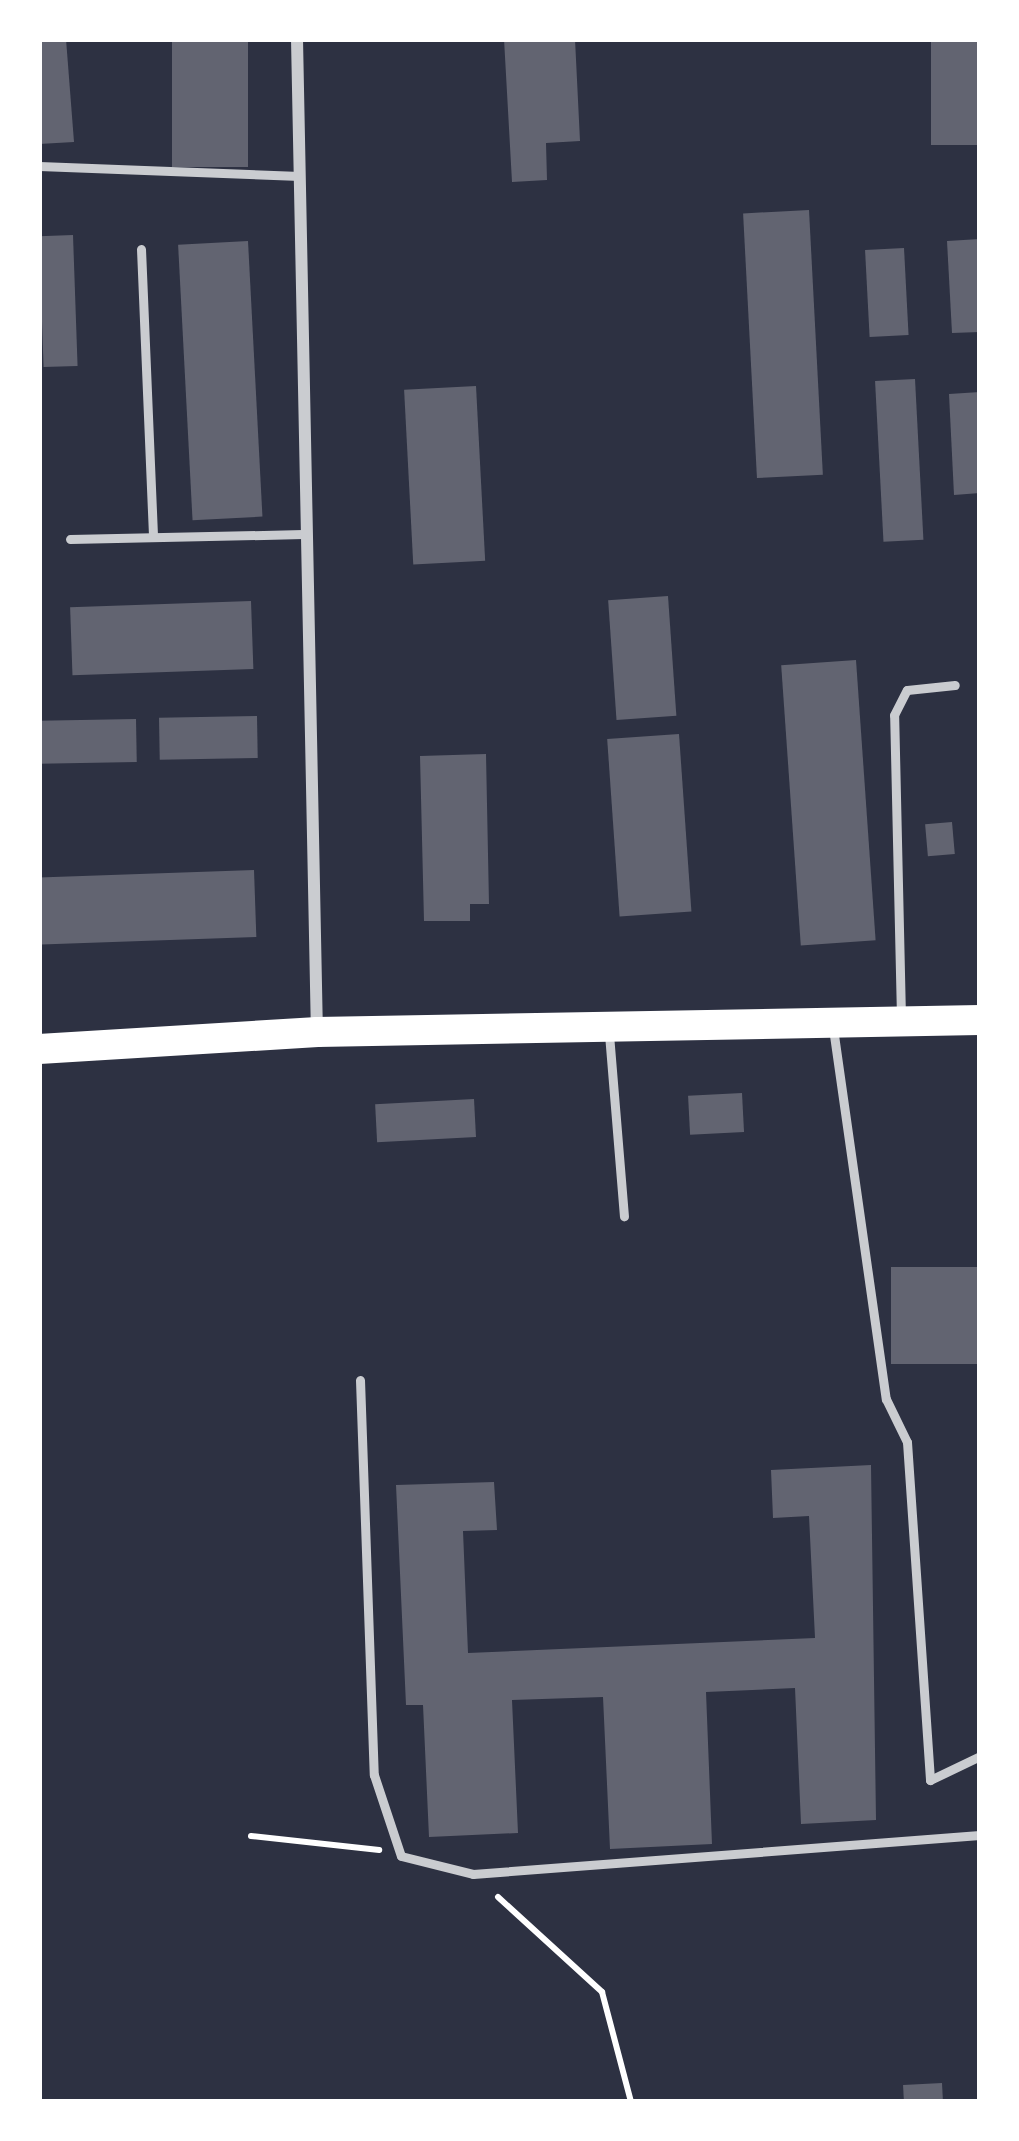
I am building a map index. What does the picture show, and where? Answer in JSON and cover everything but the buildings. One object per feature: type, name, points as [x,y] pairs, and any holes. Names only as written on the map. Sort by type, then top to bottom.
[{"type":"highway","points":[[39,1049],[317,1032],[608,1023],[980,1020]]},
{"type":"street","points":[[297,39],[303,534],[317,1032]]},
{"type":"lane","points":[[39,166],[300,176]]},
{"type":"lane","points":[[141,249],[153,537]]},
{"type":"lane","points":[[70,539],[303,534]]},
{"type":"lane","points":[[901,1019],[894,715],[907,689],[955,685]]},
{"type":"lane","points":[[831,1019],[886,1399],[907,1442],[931,1780],[980,1756]]},
{"type":"lane","points":[[608,1023],[624,1216]]},
{"type":"lane","points":[[360,1380],[374,1775],[401,1856],[473,1874],[980,1835]]},
{"type":"path","points":[[251,1836],[401,1856]]},
{"type":"path","points":[[473,1874],[602,1991],[631,2102]]}]
